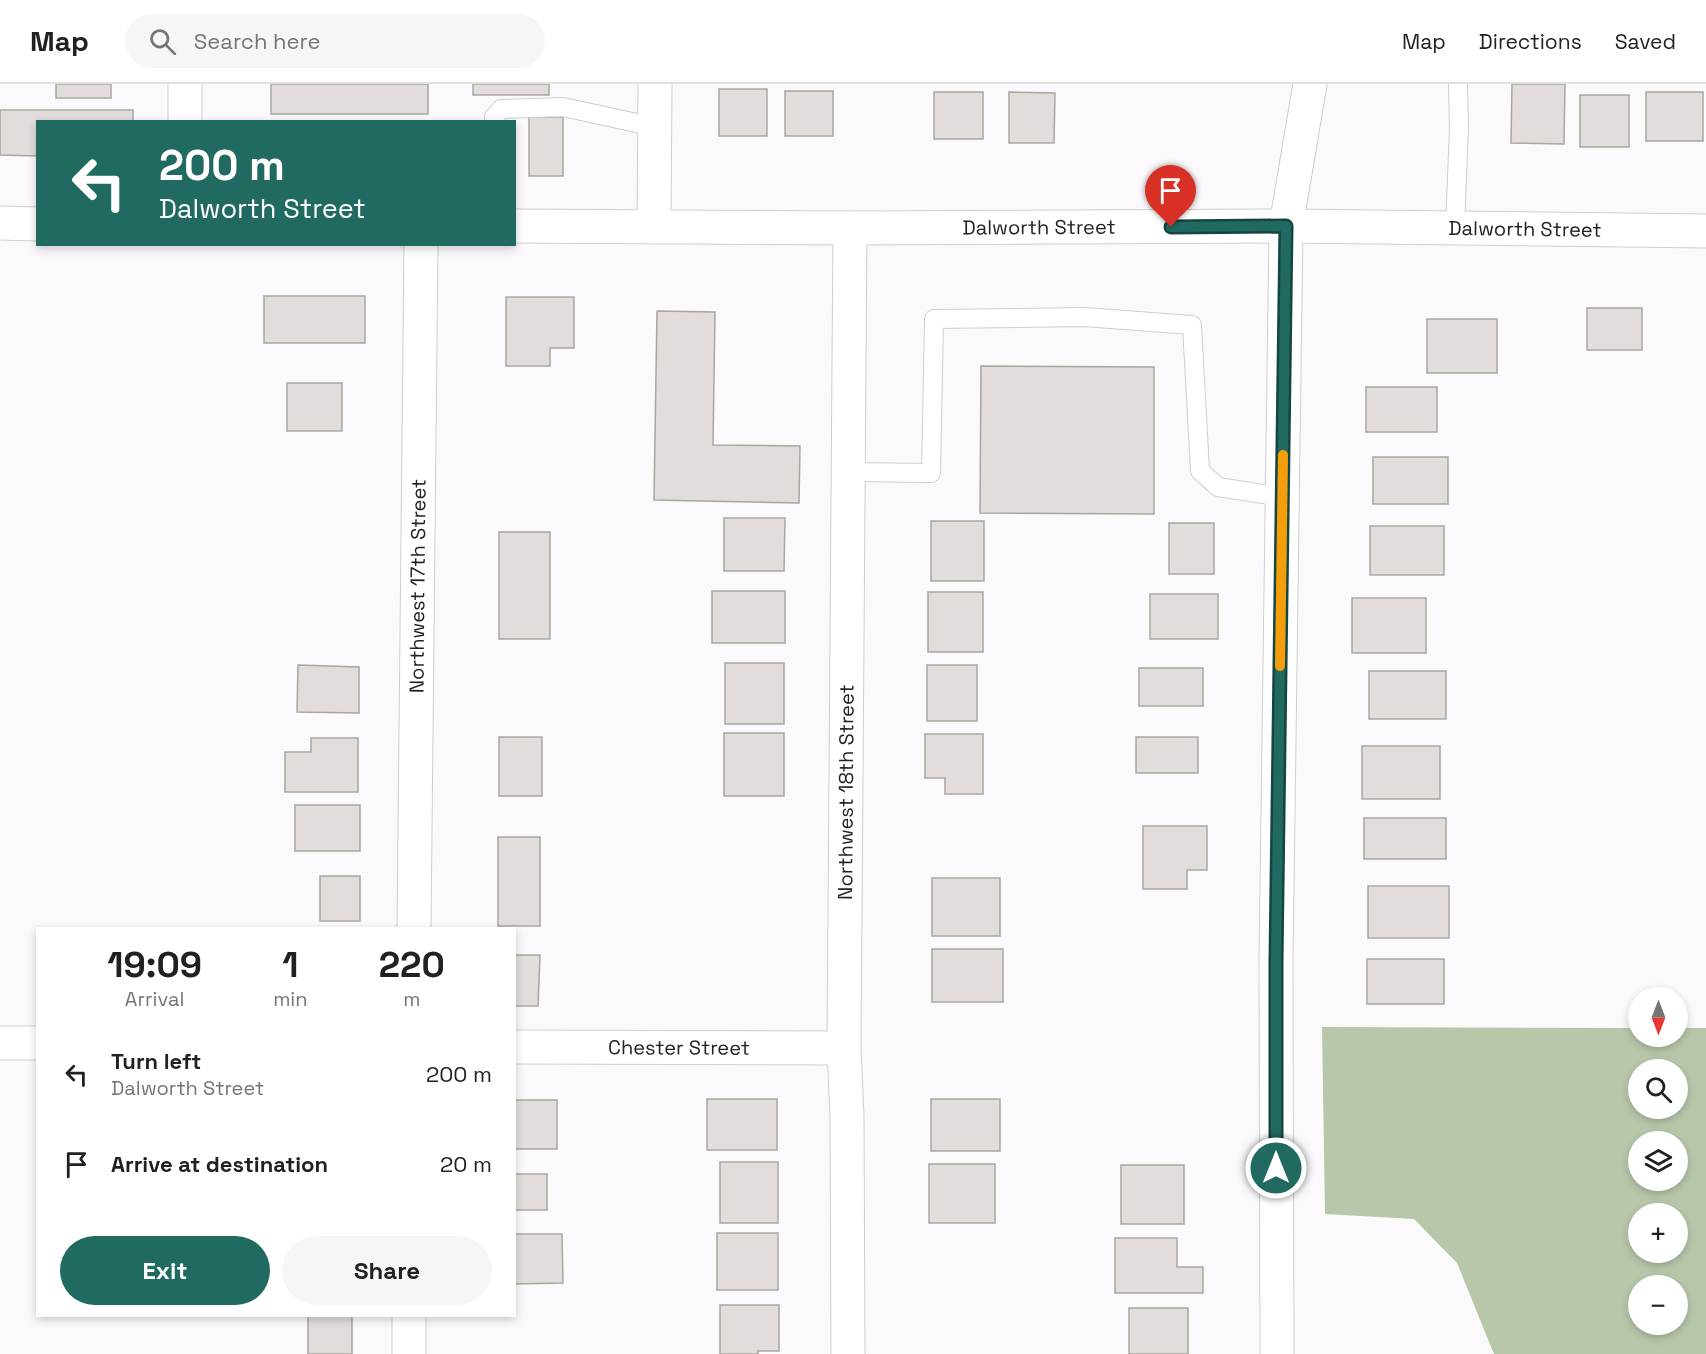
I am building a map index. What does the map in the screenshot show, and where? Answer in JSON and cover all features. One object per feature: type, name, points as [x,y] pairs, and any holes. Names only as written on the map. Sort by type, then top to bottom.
[{"type":"street","points":[[185,84],[185,120]]},
{"type":"street","points":[[654,227],[655,84]]},
{"type":"street","points":[[1277,1354],[1276,960],[1286,226],[1310,84]]},
{"type":"street","points":[[0,223],[36,224]]},
{"type":"street","name":"Dalworth Street","points":[[516,226],[850,228],[1286,226],[1706,231]]},
{"type":"street","name":"Northwest 18th Street","points":[[848,1354],[847,1117],[844,1048],[850,228]]},
{"type":"street","name":"Northwest 17th Street","points":[[414,927],[421,246]]},
{"type":"street","points":[[0,1043],[36,1043]]},
{"type":"street","name":"Chester Street","points":[[516,1047],[844,1048]]},
{"type":"street","points":[[409,1317],[409,1354]]},
{"type":"lane","points":[[1455,228],[1459,128],[1458,84]]},
{"type":"lane","points":[[494,120],[501,109],[563,107],[655,127]]},
{"type":"lane","points":[[848,472],[931,473],[934,319],[1084,317],[1192,326],[1200,471],[1218,487],[1282,497]]},
{"type":"green space","points":[[1322,1027],[1628,1028],[1628,1047],[1688,1047],[1688,1028],[1706,1028],[1706,1354],[1494,1354],[1457,1263],[1414,1219],[1325,1214]]},
{"type":"building","points":[[56,84],[111,84],[111,98],[56,98]]},
{"type":"building","points":[[271,84],[428,84],[428,114],[271,114]]},
{"type":"building","points":[[473,84],[549,84],[549,95],[473,95]]},
{"type":"building","points":[[1512,84],[1565,84],[1564,144],[1511,143]]},
{"type":"building","points":[[719,89],[767,89],[767,136],[719,136]]},
{"type":"building","points":[[785,91],[833,91],[833,136],[785,136]]},
{"type":"building","points":[[934,92],[983,92],[983,139],[934,139]]},
{"type":"building","points":[[1009,92],[1055,93],[1054,143],[1009,143]]},
{"type":"building","points":[[1646,92],[1703,92],[1703,141],[1646,141]]},
{"type":"building","points":[[1580,95],[1629,95],[1629,147],[1580,147]]},
{"type":"building","points":[[0,110],[133,110],[133,120],[36,120],[36,156],[0,155]]},
{"type":"building","points":[[529,117],[563,117],[563,176],[529,176]]},
{"type":"building","points":[[264,296],[365,296],[365,343],[264,343]]},
{"type":"building","points":[[506,297],[574,297],[574,348],[550,348],[550,366],[506,366]]},
{"type":"building","points":[[1587,308],[1642,308],[1642,350],[1587,350]]},
{"type":"building","points":[[657,311],[715,312],[713,445],[800,446],[799,503],[654,500]]},
{"type":"building","points":[[1427,319],[1497,319],[1497,373],[1427,373]]},
{"type":"building","points":[[981,366],[1154,367],[1154,514],[980,513]]},
{"type":"building","points":[[287,383],[342,383],[342,431],[287,431]]},
{"type":"building","points":[[1366,387],[1437,387],[1437,432],[1366,432]]},
{"type":"building","points":[[1373,457],[1448,457],[1448,504],[1373,504]]},
{"type":"building","points":[[724,518],[785,518],[784,571],[724,571]]},
{"type":"building","points":[[931,521],[984,521],[984,581],[931,581]]},
{"type":"building","points":[[1169,523],[1214,523],[1214,574],[1169,574]]},
{"type":"building","points":[[1370,526],[1444,526],[1444,575],[1370,575]]},
{"type":"building","points":[[499,532],[550,532],[550,639],[499,639]]},
{"type":"building","points":[[712,591],[785,591],[785,643],[712,643]]},
{"type":"building","points":[[928,592],[983,592],[983,652],[928,652]]},
{"type":"building","points":[[1150,594],[1218,594],[1218,639],[1150,639]]},
{"type":"building","points":[[1352,598],[1426,598],[1426,653],[1352,653]]},
{"type":"building","points":[[725,663],[784,663],[784,724],[725,724]]},
{"type":"building","points":[[298,665],[359,667],[359,713],[297,712]]},
{"type":"building","points":[[927,665],[977,665],[977,721],[927,721]]},
{"type":"building","points":[[1139,668],[1203,668],[1203,706],[1139,706]]},
{"type":"building","points":[[1369,671],[1446,671],[1446,719],[1369,719]]},
{"type":"building","points":[[724,733],[784,733],[784,796],[724,796]]},
{"type":"building","points":[[925,734],[983,734],[983,794],[945,794],[945,778],[925,778]]},
{"type":"building","points":[[499,737],[542,737],[542,796],[499,796]]},
{"type":"building","points":[[1136,737],[1198,737],[1198,773],[1136,773]]},
{"type":"building","points":[[311,738],[358,738],[358,792],[285,792],[285,752],[311,752]]},
{"type":"building","points":[[1362,746],[1440,746],[1440,799],[1362,799]]},
{"type":"building","points":[[295,805],[360,805],[360,851],[295,851]]},
{"type":"building","points":[[1364,818],[1446,818],[1446,859],[1364,859]]},
{"type":"building","points":[[1143,826],[1207,826],[1207,870],[1187,870],[1187,889],[1143,889]]},
{"type":"building","points":[[498,837],[540,837],[540,926],[498,926]]},
{"type":"building","points":[[320,876],[360,876],[360,921],[320,921]]},
{"type":"building","points":[[932,878],[1000,878],[1000,936],[932,936]]},
{"type":"building","points":[[1368,886],[1449,886],[1449,938],[1368,938]]},
{"type":"building","points":[[932,949],[1003,949],[1003,1002],[932,1002]]},
{"type":"building","points":[[516,955],[540,955],[538,1006],[516,1006]]},
{"type":"building","points":[[1367,959],[1444,959],[1444,1004],[1367,1004]]},
{"type":"building","points":[[707,1099],[777,1099],[777,1150],[707,1150]]},
{"type":"building","points":[[931,1099],[1000,1099],[1000,1151],[931,1151]]},
{"type":"building","points":[[516,1100],[557,1100],[557,1149],[516,1149]]},
{"type":"building","points":[[720,1162],[778,1162],[778,1223],[720,1223]]},
{"type":"building","points":[[929,1164],[995,1164],[995,1223],[929,1223]]},
{"type":"building","points":[[1121,1165],[1184,1165],[1184,1224],[1121,1224]]},
{"type":"building","points":[[516,1174],[547,1174],[547,1210],[516,1210]]},
{"type":"building","points":[[717,1233],[778,1233],[778,1290],[717,1290]]},
{"type":"building","points":[[516,1234],[562,1234],[563,1283],[516,1284]]},
{"type":"building","points":[[1115,1238],[1177,1238],[1177,1267],[1203,1267],[1203,1293],[1115,1293]]},
{"type":"building","points":[[720,1305],[779,1305],[779,1351],[758,1351],[758,1354],[720,1354]]},
{"type":"building","points":[[1129,1308],[1188,1308],[1188,1354],[1129,1354]]},
{"type":"building","points":[[308,1317],[352,1317],[352,1354],[308,1354]]},
{"type":"slow traffic","points":[[1280,666],[1283,455]]},
{"type":"route","points":[[1171,227],[1286,226],[1276,960],[1276,1168]]}]
